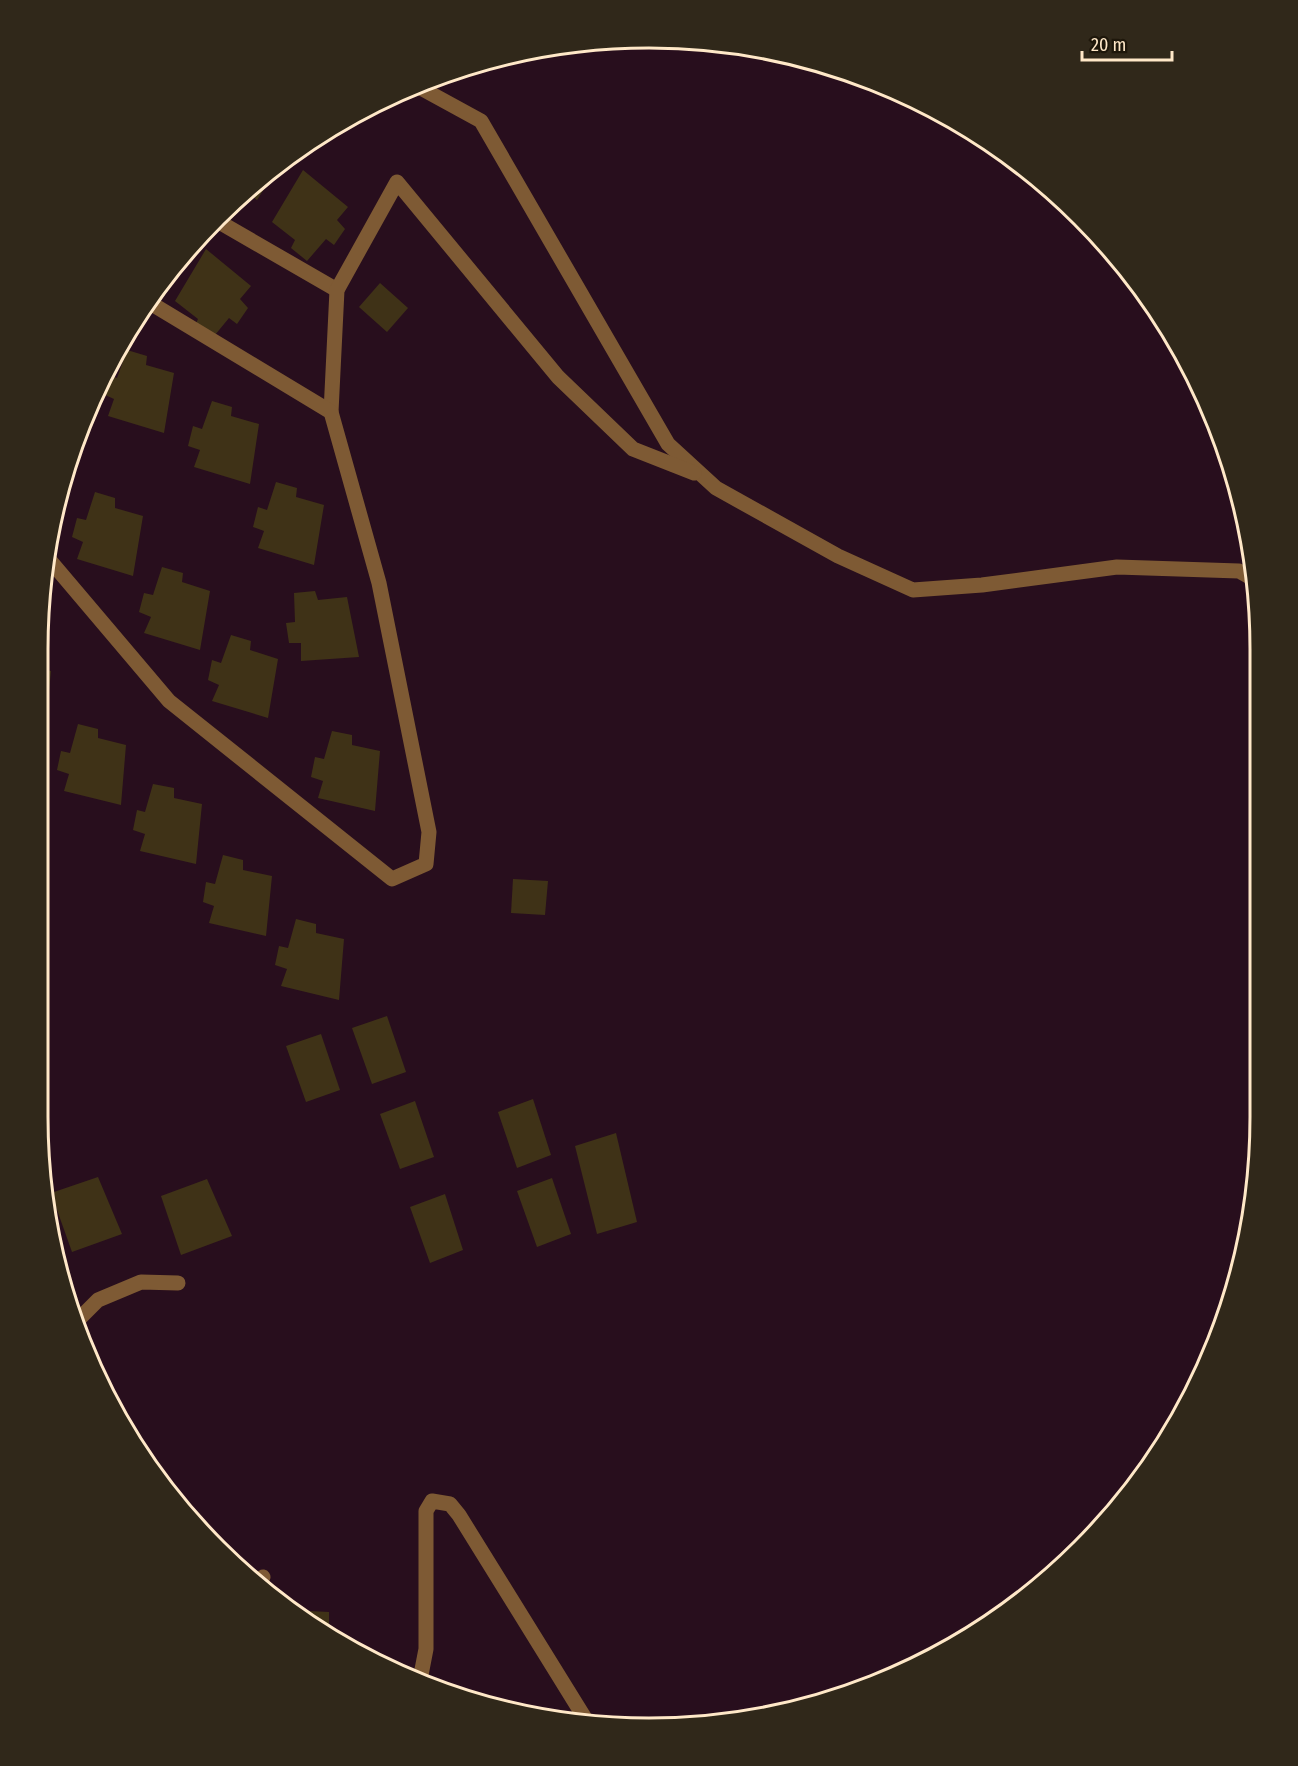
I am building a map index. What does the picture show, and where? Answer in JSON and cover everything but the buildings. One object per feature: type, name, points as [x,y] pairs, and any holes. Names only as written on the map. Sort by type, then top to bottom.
[{"type":"street","points":[[426,91],[481,121],[668,444],[716,488],[828,550],[913,590],[982,585],[1117,567],[1239,571],[1245,575]]},
{"type":"street","points":[[54,565],[169,701],[392,879],[426,864],[429,832],[381,595],[332,412],[337,290],[397,182],[558,377],[633,448],[703,476]]},
{"type":"street","points":[[224,225],[337,290]]},
{"type":"street","points":[[155,307],[332,412]]},
{"type":"street","points":[[82,1316],[98,1300],[141,1282],[177,1283]]},
{"type":"street","points":[[421,1673],[426,1649],[426,1511],[432,1501],[450,1504],[459,1515],[582,1714]]},
{"type":"shaded area","points":[[610,49],[688,49],[727,53],[805,68],[879,94],[915,110],[983,149],[1015,172],[1074,224],[1101,253],[1149,315],[1188,383],[1204,419],[1230,493],[1245,571],[1250,649],[1249,1156],[1245,1195],[1230,1273],[1204,1347],[1188,1383],[1149,1451],[1126,1483],[1074,1542],[1045,1569],[983,1617],[915,1656],[879,1672],[805,1698],[727,1713],[649,1718],[571,1713],[493,1698],[419,1672],[348,1637],[283,1594],[224,1542],[172,1483],[149,1451],[110,1383],[80,1310],[68,1273],[60,1234],[49,1156],[49,610],[53,571],[68,493],[94,419],[110,383],[149,315],[197,253],[253,197],[315,149],[349,129],[383,110],[456,80],[493,68],[571,53]]}]
